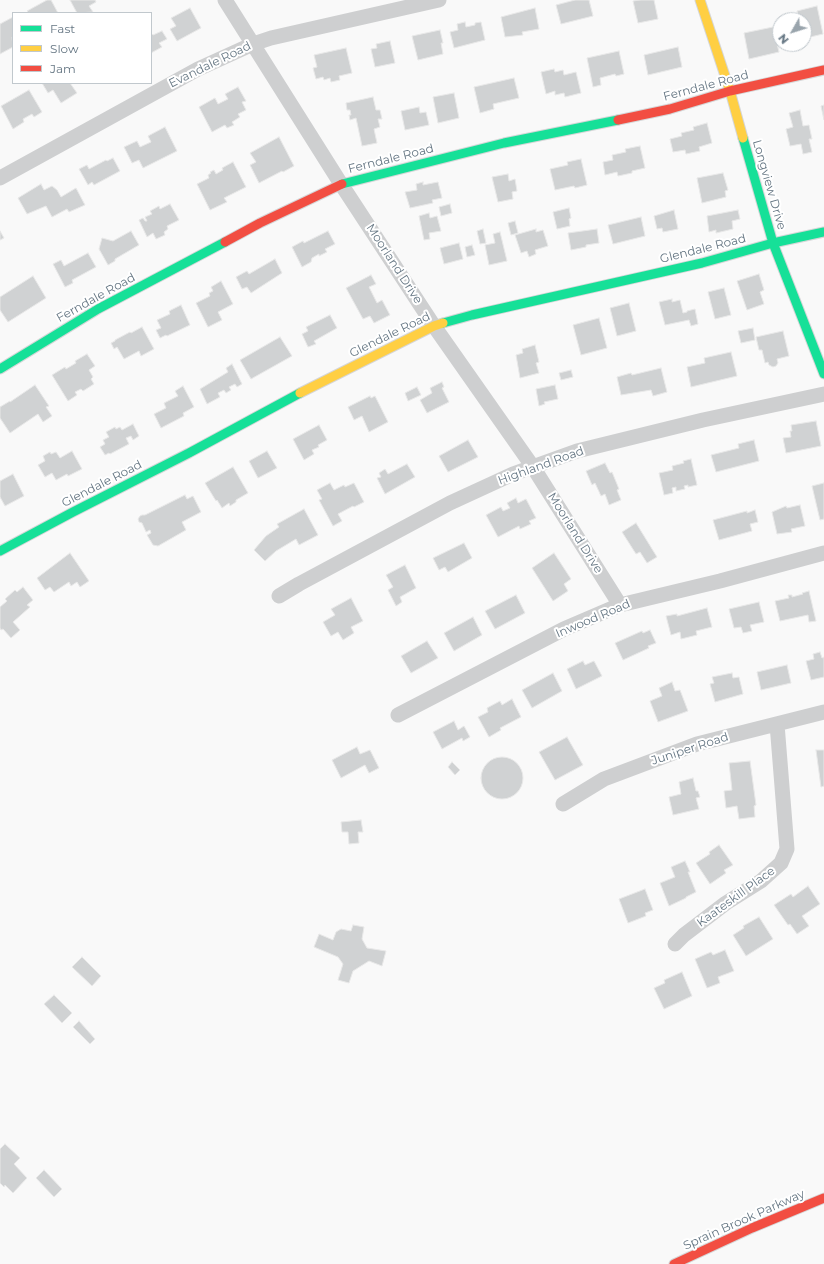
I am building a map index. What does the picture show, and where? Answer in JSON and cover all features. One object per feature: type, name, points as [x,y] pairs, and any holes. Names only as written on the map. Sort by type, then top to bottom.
[{"type":"main road","name":"Longview Drive","points":[[700,0],[730,92],[773,243],[824,374]]},
{"type":"main road","name":"Ferndale Road","points":[[0,368],[105,305],[260,223],[341,184],[504,143],[670,108],[824,70]]},
{"type":"main road","name":"Glendale Road","points":[[0,551],[189,453],[269,409],[434,326],[472,315],[702,263],[773,243],[824,232]]},
{"type":"main road","name":"Sprain Brook Parkway","points":[[674,1264],[752,1228],[824,1198]]},
{"type":"street","name":"Moorland Drive","points":[[225,0],[341,184],[434,326],[533,467],[620,605]]},
{"type":"street","name":"Evandale Road","points":[[0,178],[198,69],[253,44],[271,38],[439,0]]},
{"type":"street","name":"Highland Road","points":[[279,596],[298,584],[450,503],[513,474],[577,451],[703,420],[824,394]]},
{"type":"street","name":"Inwood Road","points":[[398,715],[564,629],[620,605],[720,582],[824,553]]},
{"type":"street","name":"Juniper Road","points":[[563,804],[604,779],[697,744],[824,712]]},
{"type":"street","name":"Kaateskill Place","points":[[675,944],[684,935],[726,903],[761,882],[781,863],[787,848],[777,724]]},
{"type":"building","points":[[47,0],[51,0],[57,12],[28,12],[27,11]]},
{"type":"building","points":[[70,0],[95,0],[96,2],[89,6],[93,12],[76,12]]},
{"type":"building","points":[[575,0],[589,0],[593,16],[561,24],[556,5]]},
{"type":"building","points":[[654,0],[658,19],[638,23],[633,1]]},
{"type":"building","points":[[817,6],[823,34],[812,37],[812,12],[797,11]]},
{"type":"building","points":[[190,8],[201,28],[177,41],[170,29],[176,26],[171,18]]},
{"type":"building","points":[[535,8],[539,29],[522,32],[523,35],[505,37],[501,17]]},
{"type":"building","points":[[12,18],[12,48],[0,54],[0,24]]},
{"type":"building","points":[[465,22],[466,27],[481,22],[485,40],[454,48],[450,32],[458,30],[457,24]]},
{"type":"building","points":[[772,27],[772,52],[779,52],[749,59],[744,33]]},
{"type":"building","points":[[440,30],[443,43],[441,43],[443,54],[418,60],[412,36]]},
{"type":"building","points":[[162,31],[167,39],[159,43],[162,47],[152,52],[152,34],[153,35]]},
{"type":"building","points":[[390,41],[395,63],[375,67],[371,49],[377,48],[376,44]]},
{"type":"building","points":[[678,47],[682,67],[648,75],[644,55]]},
{"type":"building","points":[[346,48],[352,73],[339,76],[340,80],[331,82],[330,78],[324,80],[323,77],[316,79],[313,68],[317,67],[314,55]]},
{"type":"building","points":[[619,51],[624,74],[616,76],[615,74],[600,78],[601,85],[593,87],[587,58]]},
{"type":"building","points":[[554,69],[555,72],[563,70],[564,75],[576,72],[581,93],[565,97],[564,93],[555,95],[555,91],[546,94],[541,72]]},
{"type":"building","points":[[514,78],[519,98],[493,104],[494,109],[480,113],[474,87]]},
{"type":"building","points":[[43,84],[71,84],[77,93],[61,103],[53,90],[48,93]]},
{"type":"building","points":[[238,87],[246,101],[242,102],[246,110],[238,114],[240,117],[232,122],[234,125],[227,128],[225,125],[212,132],[199,107],[215,98],[218,104],[228,99],[225,94]]},
{"type":"building","points":[[29,90],[42,112],[34,117],[32,114],[23,119],[24,122],[13,129],[1,106]]},
{"type":"building","points":[[454,93],[459,118],[438,123],[433,97]]},
{"type":"building","points":[[373,97],[376,110],[380,110],[382,119],[378,119],[380,127],[374,129],[377,143],[362,146],[356,118],[350,120],[350,110],[347,110],[346,103]]},
{"type":"building","points":[[824,105],[824,120],[821,106]]},
{"type":"building","points":[[419,107],[420,113],[426,112],[429,125],[405,130],[401,111]]},
{"type":"building","points":[[800,110],[803,126],[809,125],[812,139],[809,139],[812,152],[803,154],[801,144],[790,146],[786,129],[793,127],[789,113]]},
{"type":"building","points":[[707,123],[712,143],[699,147],[700,151],[686,154],[685,150],[673,152],[670,139],[682,136],[681,133],[694,130],[693,127]]},
{"type":"building","points":[[165,127],[177,151],[143,168],[139,160],[132,163],[124,147],[137,141],[140,147],[151,142],[148,136]]},
{"type":"building","points":[[279,137],[294,166],[259,183],[250,165],[256,162],[250,153]]},
{"type":"building","points":[[640,146],[645,168],[618,176],[617,172],[605,175],[603,162],[613,160],[612,155],[626,152],[625,149]]},
{"type":"building","points":[[113,158],[120,171],[94,185],[92,182],[88,185],[79,169],[87,165],[89,169]]},
{"type":"building","points":[[581,159],[587,185],[555,190],[550,169],[568,165],[567,162]]},
{"type":"building","points":[[233,162],[246,187],[224,198],[227,202],[210,210],[197,184],[209,178],[208,175],[211,173],[210,172],[214,170],[216,174],[223,170],[222,168]]},
{"type":"building","points":[[723,173],[728,190],[725,191],[726,197],[702,203],[697,178]]},
{"type":"building","points":[[508,174],[509,181],[515,179],[517,191],[512,192],[513,199],[498,202],[492,177]]},
{"type":"building","points":[[423,182],[423,185],[438,182],[442,198],[432,200],[433,203],[410,208],[405,192],[417,190],[416,184]]},
{"type":"building","points":[[41,184],[44,190],[52,186],[57,190],[61,197],[76,188],[85,205],[69,212],[67,209],[52,217],[46,206],[27,214],[18,198]]},
{"type":"building","points":[[170,204],[179,220],[167,226],[168,229],[164,232],[165,235],[156,239],[153,233],[147,237],[139,220],[143,218],[147,221],[145,217],[152,214],[150,211],[159,206],[160,209]]},
{"type":"building","points":[[450,204],[452,213],[441,216],[439,207]]},
{"type":"building","points":[[569,208],[571,218],[569,219],[570,226],[557,229],[553,212]]},
{"type":"building","points":[[674,210],[678,229],[663,232],[662,228],[657,229],[654,216]]},
{"type":"building","points":[[738,210],[740,219],[732,221],[733,229],[716,233],[716,230],[709,232],[707,216]]},
{"type":"building","points":[[429,213],[430,218],[437,216],[441,231],[429,233],[430,239],[424,240],[419,216]]},
{"type":"building","points":[[641,217],[645,236],[613,244],[608,225]]},
{"type":"building","points":[[515,221],[518,233],[511,235],[508,223]]},
{"type":"building","points":[[483,229],[486,243],[480,244],[477,231]]},
{"type":"building","points":[[536,229],[536,232],[543,230],[548,246],[535,250],[536,254],[529,257],[527,251],[521,253],[515,235]]},
{"type":"building","points":[[597,229],[599,243],[586,245],[586,247],[571,250],[568,233]]},
{"type":"building","points":[[0,231],[4,238],[0,240]]},
{"type":"building","points":[[131,231],[139,245],[115,259],[115,261],[108,265],[99,249],[102,238],[113,241]]},
{"type":"building","points":[[328,231],[335,244],[325,249],[327,252],[312,258],[311,262],[302,267],[292,247],[303,241],[304,243]]},
{"type":"building","points":[[500,232],[507,261],[489,265],[485,245],[495,243],[493,234]]},
{"type":"building","points":[[459,243],[463,259],[444,264],[440,248]]},
{"type":"building","points":[[472,245],[475,255],[467,257],[465,247]]},
{"type":"building","points":[[88,253],[96,267],[72,280],[73,283],[65,287],[53,264],[61,260],[64,266]]},
{"type":"building","points":[[275,259],[282,273],[251,293],[247,287],[242,289],[236,277],[247,271],[249,274]]},
{"type":"building","points":[[759,274],[764,290],[760,292],[764,304],[747,310],[737,281]]},
{"type":"building","points":[[371,275],[376,284],[369,287],[377,303],[382,300],[390,315],[374,323],[370,316],[363,319],[346,288]]},
{"type":"building","points":[[33,276],[46,298],[8,322],[0,310],[0,297]]},
{"type":"building","points":[[221,281],[233,304],[218,312],[222,320],[208,327],[196,303],[210,296],[209,293],[213,291],[211,287]]},
{"type":"building","points":[[724,288],[731,315],[715,319],[708,292]]},
{"type":"building","points":[[672,299],[672,302],[680,300],[683,313],[695,309],[698,324],[691,326],[689,320],[665,325],[659,302]]},
{"type":"building","points":[[629,303],[636,331],[617,336],[610,308]]},
{"type":"building","points":[[181,305],[190,325],[160,338],[156,330],[161,328],[157,320],[170,314],[169,311]]},
{"type":"building","points":[[330,315],[337,328],[314,341],[316,344],[308,347],[302,334],[308,331],[306,327]]},
{"type":"building","points":[[599,318],[607,348],[581,355],[573,325]]},
{"type":"building","points":[[142,327],[154,349],[141,356],[139,351],[124,359],[117,347],[114,349],[111,343]]},
{"type":"building","points":[[753,328],[755,340],[741,343],[738,331]]},
{"type":"building","points":[[783,331],[789,356],[777,359],[778,363],[773,367],[769,365],[768,362],[765,363],[762,350],[759,350],[756,337]]},
{"type":"building","points":[[280,337],[292,356],[251,379],[240,360]]},
{"type":"building","points":[[535,345],[539,362],[536,363],[539,373],[520,378],[516,355],[523,353],[522,349]]},
{"type":"building","points":[[731,352],[737,376],[691,387],[687,367],[705,363],[704,358]]},
{"type":"building","points":[[87,354],[95,366],[89,370],[93,377],[91,379],[94,384],[83,391],[81,389],[75,392],[77,395],[68,401],[52,375],[65,367],[66,369],[76,363],[75,361]]},
{"type":"building","points":[[232,364],[242,384],[237,387],[235,384],[229,387],[231,390],[226,393],[224,390],[218,393],[220,397],[207,404],[200,389],[228,372],[226,368]]},
{"type":"building","points":[[661,368],[667,392],[653,396],[651,390],[621,395],[617,377]]},
{"type":"building","points":[[571,370],[573,377],[561,380],[559,373]]},
{"type":"building","points":[[442,382],[444,387],[442,388],[449,402],[427,413],[420,400],[432,393],[430,388]]},
{"type":"building","points":[[35,385],[49,406],[46,407],[52,416],[43,422],[38,414],[10,433],[0,418],[0,407]]},
{"type":"building","points":[[555,385],[558,399],[544,402],[545,404],[539,406],[536,389]]},
{"type":"building","points":[[183,386],[194,407],[183,413],[184,416],[161,428],[154,414],[166,408],[164,403],[178,396],[175,391]]},
{"type":"building","points":[[417,387],[421,395],[408,401],[405,393]]},
{"type":"building","points":[[370,396],[371,398],[375,396],[388,422],[369,432],[362,416],[354,420],[348,407]]},
{"type":"building","points":[[816,421],[821,446],[786,453],[783,438],[791,437],[791,425]]},
{"type":"building","points":[[133,424],[139,436],[133,440],[131,436],[126,438],[129,444],[105,455],[100,447],[105,444],[103,440],[109,437],[106,432],[115,427],[116,429],[120,427],[122,430]]},
{"type":"building","points":[[319,425],[327,440],[318,445],[319,447],[312,450],[314,454],[304,460],[293,439]]},
{"type":"building","points":[[468,440],[478,457],[448,472],[439,456]]},
{"type":"building","points":[[754,440],[759,461],[716,472],[711,455],[739,448],[738,444]]},
{"type":"building","points":[[72,451],[82,469],[68,476],[67,474],[56,480],[52,473],[45,477],[38,465],[45,461],[43,456],[50,452],[51,454],[56,452],[60,458]]},
{"type":"building","points":[[267,451],[277,468],[258,478],[249,461]]},
{"type":"building","points":[[691,459],[697,485],[688,487],[688,485],[684,486],[685,489],[676,491],[676,487],[672,488],[673,493],[664,495],[659,473],[673,470],[672,466],[684,463],[683,461]]},
{"type":"building","points":[[605,463],[610,473],[612,472],[619,489],[617,490],[621,500],[609,505],[605,494],[601,496],[595,483],[592,485],[586,471]]},
{"type":"building","points":[[407,464],[415,477],[385,494],[377,478],[381,477],[379,473],[385,469],[388,474]]},
{"type":"building","points":[[233,467],[248,493],[236,500],[236,502],[230,506],[229,503],[222,508],[205,483]]},
{"type":"building","points":[[13,474],[24,496],[5,506],[0,497],[0,481]]},
{"type":"building","points":[[330,483],[334,490],[344,485],[345,487],[354,483],[364,502],[338,514],[342,521],[333,526],[319,500],[322,499],[317,490]]},
{"type":"building","points":[[824,483],[824,519],[820,520],[812,486]]},
{"type":"building","points":[[185,495],[187,499],[193,496],[201,512],[182,522],[186,530],[158,546],[153,545],[147,535],[151,533],[150,530],[146,532],[142,523],[139,522],[138,519],[140,516],[145,515]]},
{"type":"building","points":[[516,498],[518,503],[526,499],[536,518],[529,521],[531,524],[520,529],[519,526],[498,537],[486,515],[501,507],[503,511],[510,508],[507,503]]},
{"type":"building","points":[[800,505],[805,526],[791,529],[792,532],[777,534],[772,512],[786,506],[787,508]]},
{"type":"building","points":[[304,509],[318,535],[299,545],[296,539],[276,551],[265,561],[254,550],[266,536],[279,527],[277,524]]},
{"type":"building","points":[[755,510],[758,522],[750,524],[752,531],[719,540],[713,520]]},
{"type":"building","points":[[636,523],[657,557],[647,563],[640,552],[636,554],[622,532]]},
{"type":"building","points":[[464,543],[472,558],[448,572],[445,567],[439,570],[433,558]]},
{"type":"building","points":[[70,553],[89,581],[80,587],[77,582],[71,586],[69,582],[54,592],[50,587],[45,590],[37,578]]},
{"type":"building","points":[[554,553],[571,579],[564,584],[568,591],[553,601],[532,568]]},
{"type":"building","points":[[405,565],[416,588],[400,597],[402,602],[396,606],[388,590],[393,587],[386,575]]},
{"type":"building","points":[[23,587],[33,600],[27,605],[30,607],[13,622],[20,630],[11,638],[3,629],[1,630],[0,628],[0,607],[7,601],[5,599],[15,590],[17,592]]},
{"type":"building","points":[[809,591],[816,621],[809,622],[808,615],[780,621],[775,601],[789,598],[788,595],[792,595],[792,597]]},
{"type":"building","points":[[516,595],[525,613],[495,629],[485,611]]},
{"type":"building","points":[[351,598],[363,621],[351,627],[354,633],[343,640],[338,632],[331,636],[323,622],[335,615],[331,609]]},
{"type":"building","points":[[759,602],[764,622],[750,625],[752,631],[743,633],[741,627],[734,628],[729,609]]},
{"type":"building","points":[[707,608],[712,627],[696,631],[697,635],[681,639],[680,632],[671,635],[666,616],[677,614],[677,616]]},
{"type":"building","points":[[473,617],[482,635],[454,651],[444,633]]},
{"type":"building","points":[[650,630],[656,643],[648,646],[649,648],[623,660],[615,643],[642,631],[643,633]]},
{"type":"building","points":[[427,641],[438,658],[411,673],[401,656]]},
{"type":"building","points":[[820,652],[822,658],[824,657],[824,677],[811,680],[806,661],[814,659],[813,654]]},
{"type":"building","points":[[583,661],[585,665],[594,661],[602,676],[576,689],[567,669]]},
{"type":"building","points":[[787,665],[791,683],[761,690],[757,672]]},
{"type":"building","points":[[553,673],[562,691],[532,708],[522,690]]},
{"type":"building","points":[[732,673],[733,678],[739,677],[743,694],[715,702],[710,684],[714,683],[712,677]]},
{"type":"building","points":[[672,682],[675,691],[680,690],[688,711],[658,722],[650,701],[662,696],[659,688]]},
{"type":"building","points":[[512,699],[521,717],[500,728],[501,730],[489,737],[478,717],[488,712],[487,708],[500,701],[502,705]]},
{"type":"building","points":[[454,721],[458,730],[464,726],[470,737],[463,741],[462,738],[442,749],[433,732]]},
{"type":"building","points":[[567,737],[583,765],[555,780],[539,752]]},
{"type":"building","points":[[357,747],[360,754],[370,750],[379,768],[369,773],[365,765],[341,778],[332,760]]},
{"type":"building","points":[[816,750],[824,750],[824,786],[821,787]]},
{"type":"building","points":[[502,757],[517,763],[523,778],[517,793],[502,799],[487,793],[481,778],[487,763]]},
{"type":"building","points":[[750,761],[756,805],[754,806],[755,817],[739,819],[737,806],[726,808],[724,791],[732,790],[729,763]]},
{"type":"building","points":[[452,762],[460,770],[455,775],[448,767]]},
{"type":"building","points":[[693,778],[696,791],[698,791],[700,797],[696,798],[699,809],[673,815],[669,797],[681,794],[679,782]]},
{"type":"building","points":[[361,820],[363,832],[358,832],[359,843],[349,844],[348,832],[342,832],[341,822]]},
{"type":"building","points":[[719,845],[733,865],[724,870],[726,873],[710,884],[696,863],[710,854],[709,852]]},
{"type":"building","points":[[685,861],[696,892],[669,906],[660,883],[675,877],[671,867]]},
{"type":"building","points":[[808,886],[820,904],[802,916],[809,926],[797,934],[790,924],[788,925],[774,905],[791,894],[793,897]]},
{"type":"building","points":[[645,889],[653,910],[645,913],[646,916],[628,923],[619,899]]},
{"type":"building","points":[[759,917],[773,939],[746,956],[733,935],[744,928],[743,926]]},
{"type":"building","points":[[353,925],[364,927],[362,939],[367,948],[386,951],[382,966],[369,961],[353,971],[349,983],[338,980],[343,964],[338,957],[314,947],[319,934],[333,940],[336,932],[341,929],[351,931]]},
{"type":"building","points":[[725,950],[734,971],[718,977],[720,983],[707,988],[695,959],[711,952],[713,955]]},
{"type":"building","points":[[82,957],[101,976],[92,986],[72,967]]},
{"type":"building","points":[[682,972],[692,996],[664,1009],[654,988],[665,983],[664,980]]},
{"type":"building","points":[[54,995],[72,1013],[62,1023],[44,1004]]},
{"type":"building","points":[[79,1021],[95,1039],[90,1044],[73,1027]]},
{"type":"building","points":[[5,1144],[20,1158],[14,1164],[27,1178],[13,1193],[5,1185],[4,1187],[0,1183],[0,1149]]},
{"type":"building","points":[[44,1170],[62,1189],[54,1197],[36,1178]]},
{"type":"traffic: fast","points":[[342,184],[504,143],[618,120]]},
{"type":"traffic: fast","points":[[743,138],[773,243],[824,374]]},
{"type":"traffic: fast","points":[[443,323],[472,315],[702,263],[773,243],[824,232]]},
{"type":"traffic: fast","points":[[0,369],[98,309],[225,242]]},
{"type":"traffic: fast","points":[[0,551],[189,453],[300,393]]},
{"type":"traffic: slow","points":[[700,0],[730,91],[743,138]]},
{"type":"traffic: slow","points":[[300,393],[434,326],[443,323]]},
{"type":"traffic: jam","points":[[618,120],[670,109],[730,91],[824,70]]},
{"type":"traffic: jam","points":[[225,242],[260,223],[342,184]]},
{"type":"traffic: jam","points":[[674,1264],[752,1228],[824,1198]]}]
